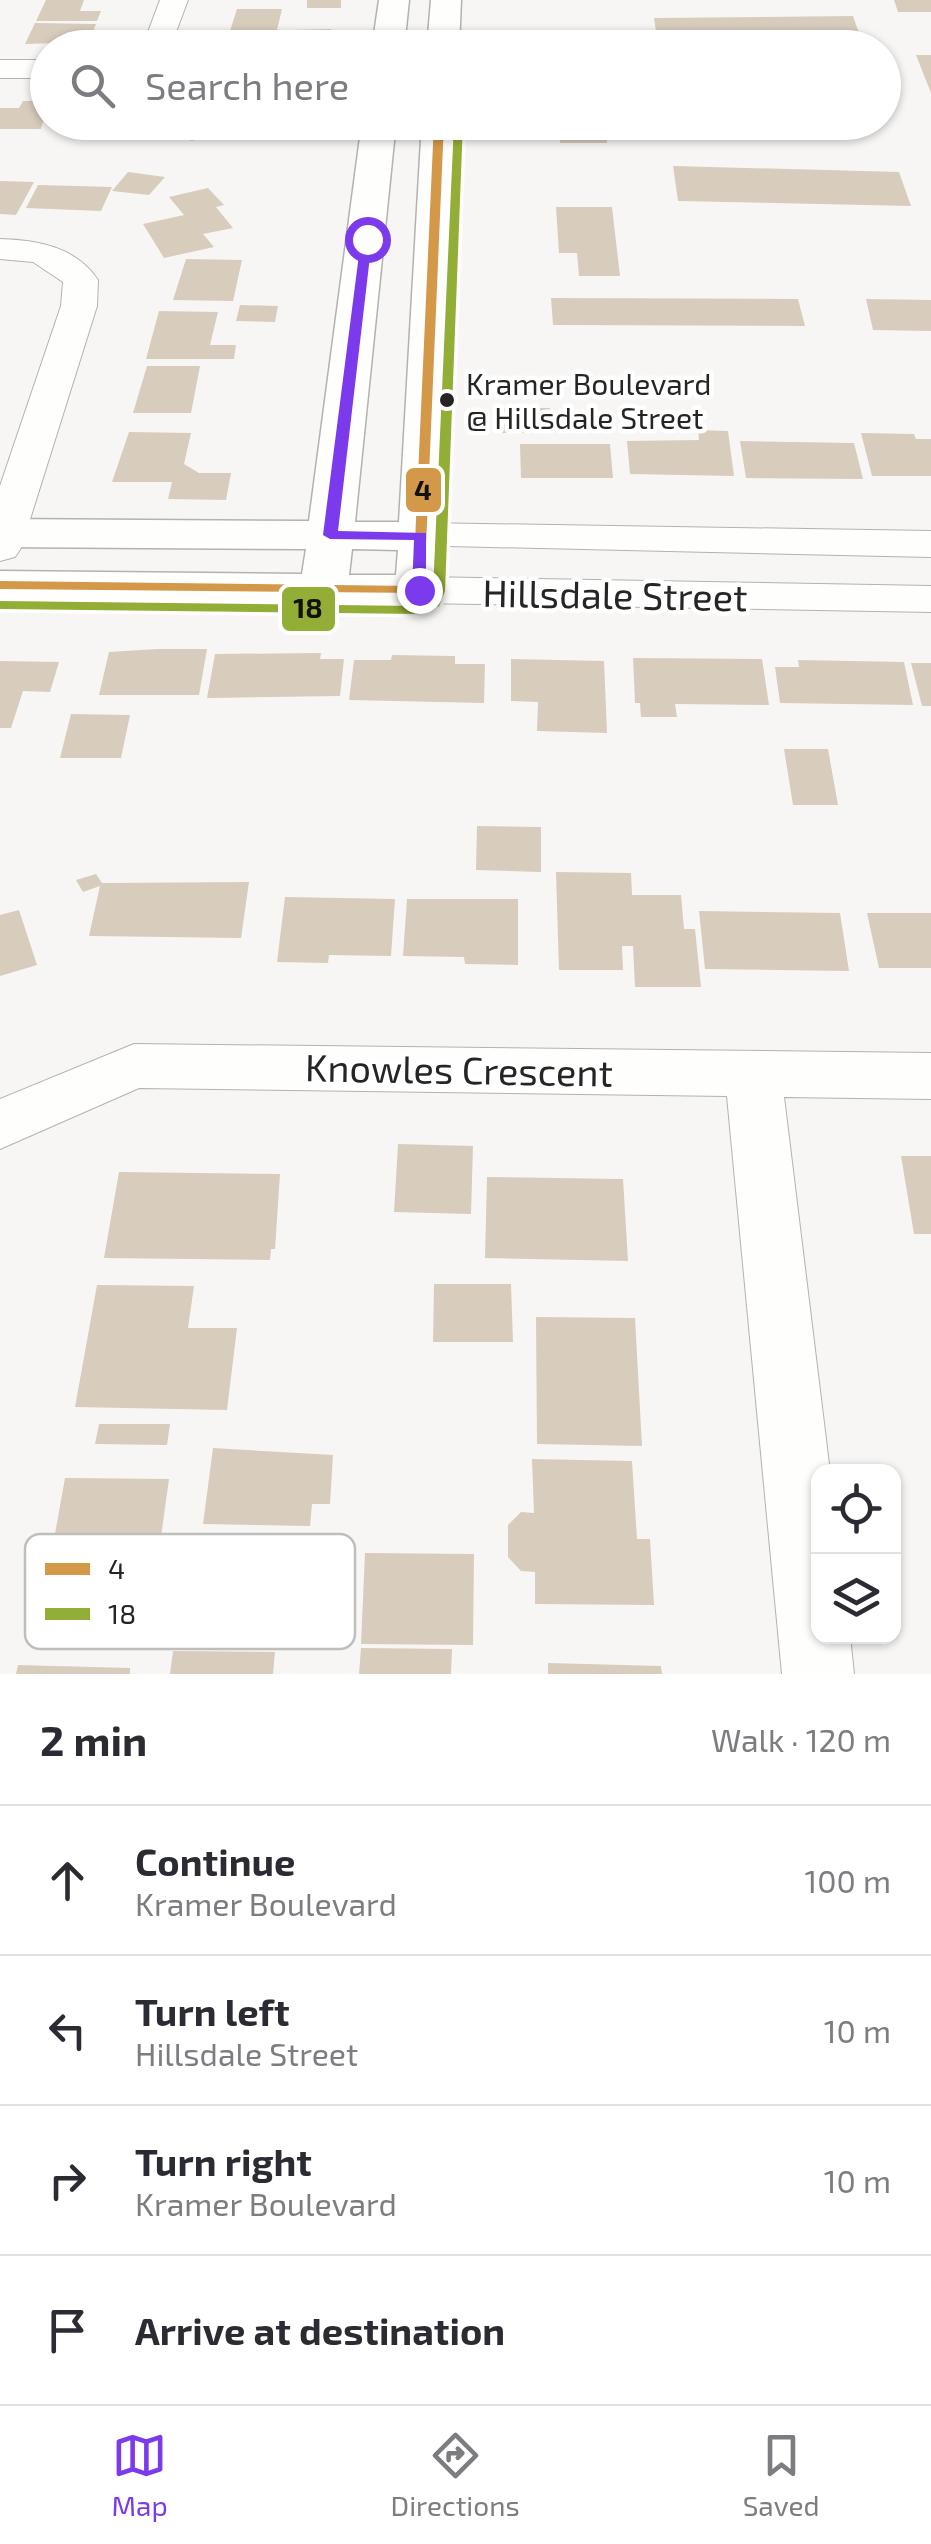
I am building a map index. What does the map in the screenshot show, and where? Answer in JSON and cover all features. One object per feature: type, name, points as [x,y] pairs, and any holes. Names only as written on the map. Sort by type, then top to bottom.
[{"type":"street","points":[[163,30],[174,0]]},
{"type":"street","points":[[390,30],[394,0]]},
{"type":"street","points":[[445,30],[446,0]]},
{"type":"street","points":[[0,68],[30,69]]},
{"type":"street","points":[[324,589],[377,140]]},
{"type":"street","points":[[419,590],[439,140]]},
{"type":"street","points":[[0,249],[44,252],[62,259],[81,280],[79,306],[2,538]]},
{"type":"street","name":"Hillsdale Street","points":[[2,538],[330,535],[931,544]]},
{"type":"street","name":"Hillsdale Street","points":[[0,585],[931,599]]},
{"type":"street","name":"Knowles Crescent","points":[[0,1125],[134,1066],[931,1076]]},
{"type":"street","points":[[753,1075],[818,1674]]},
{"type":"building","points":[[46,0],[84,0],[80,11],[101,11],[97,21],[36,21]]},
{"type":"building","points":[[307,0],[341,0],[341,8],[307,8]]},
{"type":"building","points":[[894,0],[931,0],[931,12],[898,12]]},
{"type":"building","points":[[237,9],[282,9],[277,30],[230,30]]},
{"type":"building","points":[[853,16],[858,30],[656,30],[654,18]]},
{"type":"building","points":[[35,23],[96,24],[94,30],[32,30]]},
{"type":"building","points":[[916,55],[931,55],[931,93]]},
{"type":"building","points":[[23,101],[30,101],[30,129],[0,129],[0,108],[19,108]]},
{"type":"building","points":[[560,140],[607,143],[560,143]]},
{"type":"building","points":[[673,166],[899,172],[911,206],[678,201]]},
{"type":"building","points":[[128,172],[165,177],[149,195],[112,191]]},
{"type":"building","points":[[0,181],[34,182],[16,215],[0,214]]},
{"type":"building","points":[[38,185],[112,187],[101,211],[26,208]]},
{"type":"building","points":[[208,188],[224,205],[216,207],[233,228],[203,234],[214,247],[164,258],[143,224],[184,215],[169,197]]},
{"type":"building","points":[[556,207],[612,207],[620,276],[579,276],[577,253],[559,253]]},
{"type":"building","points":[[186,259],[242,260],[233,301],[173,300]]},
{"type":"building","points":[[551,298],[798,299],[805,326],[553,325]]},
{"type":"building","points":[[866,299],[931,300],[931,331],[873,330]]},
{"type":"building","points":[[240,305],[278,306],[275,322],[236,321]]},
{"type":"building","points":[[159,311],[218,312],[210,345],[236,345],[234,359],[146,359]]},
{"type":"building","points":[[147,366],[200,366],[191,413],[133,413]]},
{"type":"building","points":[[502,408],[550,408],[550,433],[502,433]]},
{"type":"building","points":[[698,430],[728,431],[734,476],[630,474],[627,441],[699,440]]},
{"type":"building","points":[[129,432],[191,433],[184,464],[199,473],[231,473],[226,500],[168,499],[172,482],[112,482]]},
{"type":"building","points":[[861,433],[914,434],[916,439],[931,439],[931,476],[872,476]]},
{"type":"building","points":[[740,441],[854,443],[863,479],[746,478]]},
{"type":"building","points":[[520,444],[610,444],[613,478],[521,478]]},
{"type":"building","points":[[207,649],[199,695],[99,695],[109,652]]},
{"type":"building","points":[[321,653],[320,659],[344,659],[340,696],[207,698],[215,654]]},
{"type":"building","points":[[392,655],[455,656],[455,664],[485,664],[484,703],[349,700],[354,660],[391,660]]},
{"type":"building","points":[[633,658],[762,659],[769,705],[675,704],[677,717],[641,717],[640,703],[635,703]]},
{"type":"building","points":[[511,659],[604,661],[607,733],[537,731],[538,702],[511,701]]},
{"type":"building","points":[[798,660],[904,662],[913,705],[780,703],[775,667],[799,667]]},
{"type":"building","points":[[0,661],[59,662],[50,692],[23,691],[11,728],[0,728]]},
{"type":"building","points":[[911,663],[931,663],[931,706],[922,706]]},
{"type":"building","points":[[71,714],[130,715],[121,758],[60,758]]},
{"type":"building","points":[[784,749],[828,749],[838,805],[793,805]]},
{"type":"building","points":[[477,826],[541,827],[541,872],[476,870]]},
{"type":"building","points":[[556,872],[631,873],[632,895],[681,895],[684,929],[695,929],[701,987],[635,987],[633,946],[622,946],[623,970],[559,970]]},
{"type":"building","points":[[96,874],[102,883],[249,882],[241,938],[89,936],[100,886],[83,892],[76,880]]},
{"type":"building","points":[[285,897],[395,899],[391,956],[329,955],[328,963],[277,962]]},
{"type":"building","points":[[407,899],[518,899],[518,965],[465,964],[464,957],[403,956]]},
{"type":"building","points":[[19,910],[37,965],[0,976],[0,915]]},
{"type":"building","points":[[699,911],[840,913],[849,971],[705,969]]},
{"type":"building","points":[[867,913],[931,913],[931,968],[879,968]]},
{"type":"building","points":[[398,1144],[473,1146],[471,1214],[394,1212]]},
{"type":"building","points":[[901,1156],[931,1156],[931,1234],[914,1234]]},
{"type":"building","points":[[119,1172],[280,1174],[275,1249],[271,1249],[270,1260],[104,1258]]},
{"type":"building","points":[[487,1177],[623,1179],[628,1261],[485,1258]]},
{"type":"building","points":[[434,1284],[511,1284],[513,1342],[433,1342]]},
{"type":"building","points":[[97,1285],[194,1286],[188,1328],[237,1328],[227,1410],[75,1407]]},
{"type":"building","points":[[536,1317],[635,1318],[642,1446],[537,1444]]},
{"type":"building","points":[[99,1424],[170,1424],[167,1445],[95,1444]]},
{"type":"building","points":[[213,1448],[333,1455],[330,1504],[312,1504],[310,1526],[203,1524]]},
{"type":"building","points":[[532,1459],[632,1461],[637,1539],[650,1539],[654,1605],[535,1604],[535,1572],[521,1571],[508,1557],[508,1525],[521,1512],[534,1513]]},
{"type":"building","points":[[65,1478],[169,1479],[161,1534],[55,1534]]},
{"type":"building","points":[[365,1553],[474,1554],[473,1645],[361,1644]]},
{"type":"building","points":[[361,1648],[452,1649],[451,1674],[359,1674]]},
{"type":"building","points":[[173,1651],[275,1652],[273,1674],[170,1674]]},
{"type":"building","points":[[548,1663],[661,1666],[662,1674],[548,1674]]},
{"type":"building","points":[[18,1665],[130,1668],[130,1674],[16,1674]]},
{"type":"transit line","name":"4","points":[[0,585],[419,590],[438,140]]},
{"type":"transit line","name":"18","points":[[0,605],[419,610],[434,603],[439,591],[458,140]]},
{"type":"place","name":"Kramer Boulevard @ Hillsdale Street","points":[[447,400]]},
{"type":"route","points":[[367,239],[330,535],[421,536],[419,590]]}]
